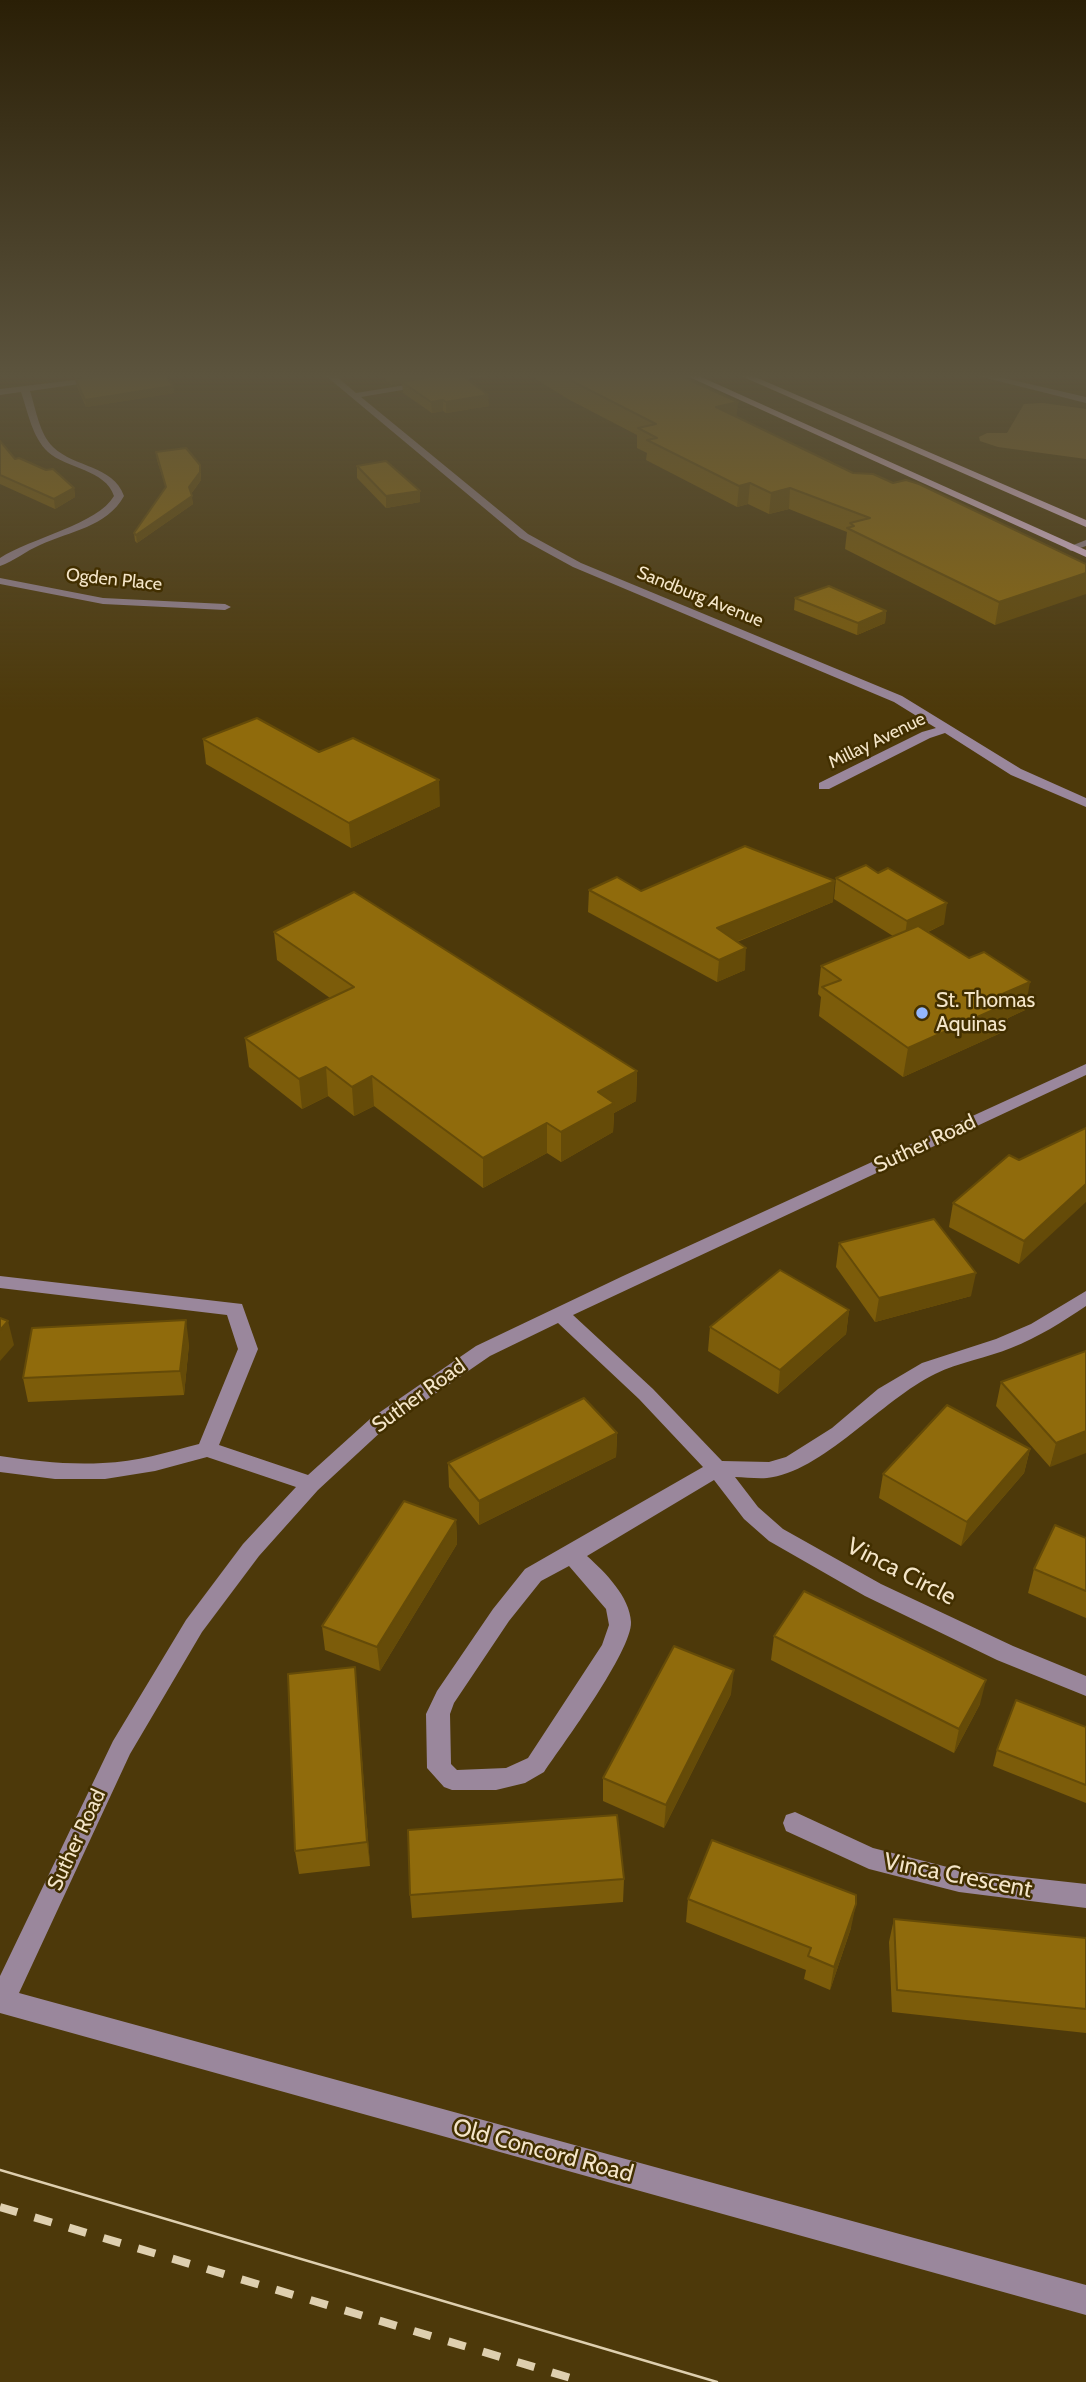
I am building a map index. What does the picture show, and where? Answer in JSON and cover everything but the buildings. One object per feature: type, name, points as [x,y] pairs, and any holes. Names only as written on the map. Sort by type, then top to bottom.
[{"type":"main road","points":[[937,487],[1086,554]]},
{"type":"main road","points":[[1001,487],[1086,524]]},
{"type":"street","points":[[0,563],[35,543],[92,521],[110,509],[118,496],[117,487]]},
{"type":"street","name":"Sandburg Avenue","points":[[465,487],[535,544],[577,565],[898,699],[1016,772],[1086,803]]},
{"type":"street","points":[[1071,548],[1086,543]]},
{"type":"street","name":"Ogden Place","points":[[0,581],[103,601],[225,607]]},
{"type":"street","name":"Millay Avenue","points":[[824,786],[926,734],[946,729]]},
{"type":"street","name":"Suther Road","points":[[1,2000],[121,1748],[194,1626],[251,1550],[311,1484],[377,1424],[483,1351],[1086,1069]]},
{"type":"street","points":[[0,1282],[235,1309],[248,1349],[207,1449]]},
{"type":"street","points":[[571,1555],[617,1606],[620,1625],[612,1648],[536,1765],[521,1777],[452,1780],[439,1768],[438,1714],[445,1698],[500,1615],[533,1575],[717,1469],[769,1470],[793,1462],[839,1433],[885,1394],[929,1368],[1003,1344],[1038,1329],[1086,1297]]},
{"type":"street","name":"Vinca Circle","points":[[561,1315],[646,1395],[717,1469],[751,1513],[776,1535],[873,1590],[1005,1653],[1086,1686]]},
{"type":"street","points":[[0,1464],[55,1471],[105,1471],[155,1463],[207,1449],[311,1484]]},
{"type":"street","name":"Vinca Crescent","points":[[795,1823],[869,1858],[959,1881],[1086,1896]]},
{"type":"street","name":"Old Concord Road","points":[[1,2000],[1086,2300]]},
{"type":"tram line","points":[[0,2170],[717,2382]]},
{"type":"railway","points":[[0,2207],[584,2382]]},
{"type":"place","name":"St. Thomas Aquinas","points":[[922,1013]]}]
